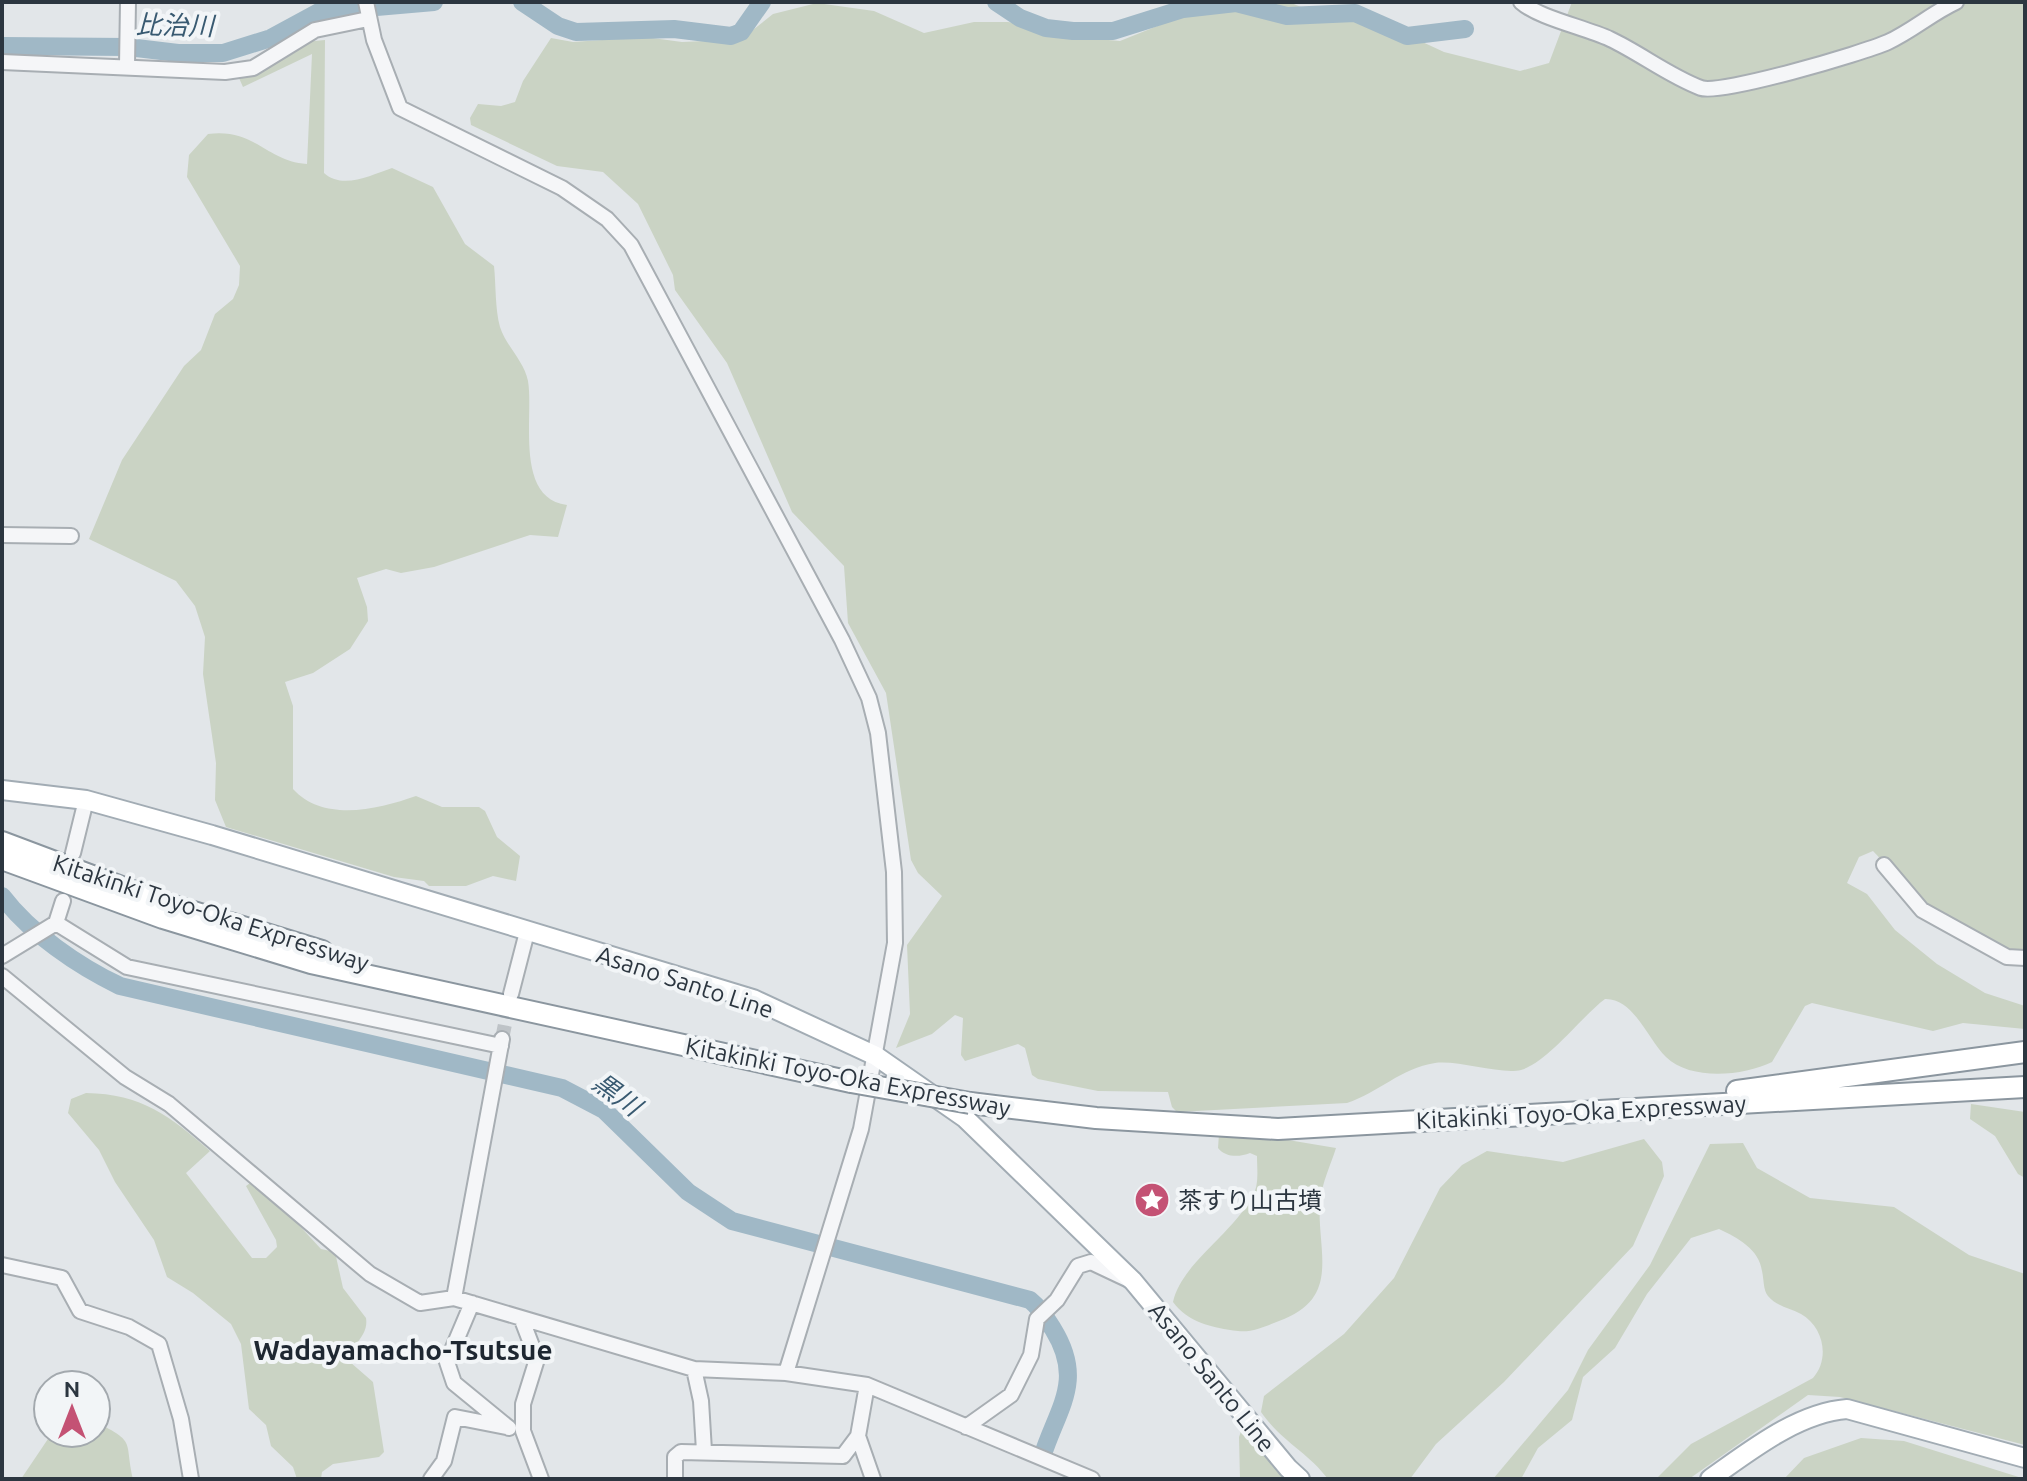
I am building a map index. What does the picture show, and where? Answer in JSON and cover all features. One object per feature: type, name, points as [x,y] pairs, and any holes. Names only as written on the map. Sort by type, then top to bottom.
[{"type":"highway","name":"Kitakinki Toyo-Oka Expressway","points":[[4,848],[25,868],[163,918],[311,963],[851,1082],[970,1103],[1138,1120],[1278,1129],[1954,1090],[2025,1090]]},
{"type":"highway","name":"Kitakinki Toyo-Oka Expressway","points":[[4,848],[222,921],[561,1018]]},
{"type":"highway","points":[[1670,1100],[2025,1052]]},
{"type":"highway","name":"Kitakinki Toyo-Oka Expressway","points":[[1138,1120],[1499,1111],[2025,1081]]},
{"type":"main road","name":"Asano Santo Line","points":[[2,790],[86,800],[753,999],[876,1056],[965,1118],[1133,1281],[1300,1479]]},
{"type":"main road","points":[[1710,1479],[1805,1420],[1819,1413],[1847,1409],[2025,1458]]},
{"type":"street","points":[[127,65],[128,2]]},
{"type":"street","points":[[366,2],[368,19],[395,99],[407,114],[562,188],[607,219],[631,245],[842,640],[869,698],[878,733],[894,872],[895,943],[861,1129],[786,1373]]},
{"type":"street","points":[[1521,2],[1531,10],[1572,22],[1613,40],[1704,89],[1769,78],[1850,56],[1888,42],[1956,2]]},
{"type":"street","points":[[2,62],[127,65],[225,72],[253,68],[315,30],[368,19]]},
{"type":"street","points":[[2,535],[71,536]]},
{"type":"street","points":[[73,853],[86,800]]},
{"type":"street","points":[[1884,865],[1922,910],[2007,957],[2025,958]]},
{"type":"street","points":[[2,956],[56,923],[63,901]]},
{"type":"street","points":[[56,923],[127,967],[502,1042],[454,1298]]},
{"type":"street","points":[[511,994],[527,932]]},
{"type":"street","points":[[2,976],[125,1077],[149,1091],[227,1151],[370,1274],[420,1303],[454,1298],[694,1369],[786,1373],[867,1385],[1092,1479]]},
{"type":"street","points":[[966,1427],[1011,1395],[1031,1355],[1037,1319],[1057,1300],[1078,1266],[1091,1262],[1133,1281]]},
{"type":"street","points":[[2,1265],[62,1278],[80,1311],[129,1327],[159,1344],[181,1419],[191,1479]]},
{"type":"street","points":[[472,1303],[447,1362],[454,1383],[516,1430],[541,1479]]},
{"type":"street","points":[[516,1430],[537,1359],[522,1320]]},
{"type":"street","points":[[694,1369],[701,1401],[704,1451]]},
{"type":"street","points":[[675,1479],[675,1457],[681,1452],[843,1456],[858,1436],[867,1385]]},
{"type":"street","points":[[431,1479],[444,1461],[455,1417],[516,1430]]},
{"type":"street","points":[[858,1436],[873,1479]]},
{"type":"green space","points":[[1217,2],[1289,2],[1308,10],[1362,14],[1444,52],[1520,71],[1549,63],[1572,2],[2025,2],[2025,959],[1942,923],[1873,851],[1859,857],[1847,883],[1867,894],[1895,930],[1937,964],[1985,993],[2025,1006],[2025,1029],[1963,1023],[1933,1031],[1812,1003],[1805,1006],[1772,1062],[1732,1073],[1703,1073],[1677,1065],[1666,1057],[1632,1012],[1624,1005],[1605,999],[1553,1049],[1521,1070],[1502,1071],[1435,1063],[1400,1075],[1347,1103],[1177,1112],[1172,1107],[1168,1092],[1098,1091],[1038,1079],[1032,1075],[1025,1048],[1018,1044],[965,1061],[961,1055],[963,1018],[955,1015],[932,1034],[896,1048],[910,1014],[907,945],[942,896],[918,873],[911,860],[886,693],[848,623],[844,566],[792,512],[727,363],[675,290],[673,275],[638,204],[603,172],[557,166],[471,125],[470,118],[478,104],[501,106],[515,102],[523,81],[551,38],[573,42],[645,37],[682,42],[728,40],[749,33],[773,14],[817,3],[874,11],[924,33],[974,22],[1008,22],[1030,26],[1050,35],[1120,41]]},
{"type":"green space","points":[[325,40],[324,173],[348,181],[392,168],[433,187],[465,244],[494,266],[500,327],[528,381],[533,472],[539,488],[550,499],[567,505],[558,537],[530,535],[434,567],[401,573],[386,569],[357,578],[367,607],[368,621],[350,649],[313,673],[285,682],[293,706],[293,789],[306,800],[336,810],[369,808],[416,796],[442,807],[479,807],[485,811],[497,837],[520,856],[516,881],[493,876],[466,886],[429,886],[424,881],[394,877],[226,827],[215,800],[216,763],[203,674],[205,637],[195,606],[176,581],[89,539],[122,460],[184,366],[201,350],[215,314],[233,299],[239,285],[240,266],[187,177],[189,155],[208,134],[224,133],[249,140],[293,162],[307,164],[312,54],[243,87],[239,78],[304,42]]},
{"type":"green space","points":[[86,1093],[123,1098],[154,1109],[210,1151],[186,1173],[252,1258],[266,1258],[277,1247],[246,1186],[253,1181],[260,1183],[321,1249],[335,1252],[343,1288],[366,1318],[365,1330],[350,1362],[373,1382],[384,1452],[379,1457],[333,1464],[322,1472],[321,1479],[297,1479],[293,1467],[271,1446],[266,1425],[249,1409],[241,1344],[231,1324],[193,1293],[167,1277],[154,1240],[115,1182],[99,1150],[68,1113],[71,1099]]},
{"type":"green space","points":[[1971,1104],[2025,1112],[2025,1178],[2018,1174],[1995,1136],[1970,1119]]},
{"type":"green space","points":[[1241,1132],[1336,1148],[1320,1201],[1322,1271],[1319,1286],[1312,1299],[1299,1311],[1264,1327],[1243,1331],[1201,1323],[1186,1315],[1173,1302],[1187,1274],[1235,1221],[1254,1193],[1257,1156],[1250,1153],[1229,1155],[1218,1148],[1219,1134]]},
{"type":"green space","points":[[1644,1139],[1662,1162],[1664,1176],[1633,1246],[1504,1382],[1436,1444],[1410,1479],[1328,1479],[1261,1412],[1264,1396],[1344,1334],[1394,1278],[1440,1188],[1462,1165],[1487,1151],[1563,1162]]},
{"type":"green space","points":[[1743,1143],[1757,1168],[1810,1198],[1894,1207],[1969,1255],[2025,1274],[2025,1445],[1840,1397],[1808,1395],[1689,1479],[1656,1479],[1691,1444],[1813,1378],[1822,1362],[1822,1344],[1815,1327],[1801,1314],[1779,1305],[1768,1296],[1757,1256],[1740,1240],[1719,1229],[1691,1238],[1647,1294],[1615,1348],[1583,1377],[1572,1420],[1538,1448],[1521,1479],[1493,1479],[1568,1390],[1588,1350],[1650,1265],[1710,1144]]},
{"type":"green space","points":[[1243,1426],[1285,1475],[1283,1479],[1240,1479],[1239,1437]]},
{"type":"green space","points":[[112,1431],[126,1444],[133,1479],[21,1479],[41,1449],[112,1449]]},
{"type":"green space","points":[[1861,1438],[1904,1441],[2025,1479],[1784,1479],[1804,1458]]},
{"type":"waterway","name":"比治川","points":[[2,46],[128,47],[178,53],[223,53],[271,38],[319,12],[434,2]]},
{"type":"waterway","name":"比治川","points":[[522,2],[558,26],[576,32],[674,29],[731,36],[741,32],[762,2]]},
{"type":"waterway","name":"比治川","points":[[996,2],[1020,18],[1046,28],[1073,31],[1113,31],[1183,9],[1236,3],[1287,16],[1355,13],[1407,36],[1465,29]]},
{"type":"waterway","name":"黒川","points":[[2,896],[26,923],[56,947],[120,986],[562,1088],[604,1110],[688,1192],[732,1221],[1030,1300],[1053,1329],[1067,1364],[1066,1394],[1042,1457]]},
{"type":"tunnel","points":[[502,1039],[510,999]]},
{"type":"place","name":"茶すり山古墳","points":[[1152,1200]]},
{"type":"district","name":"Wadayamacho-Tsutsue","points":[[403,1349]]}]
